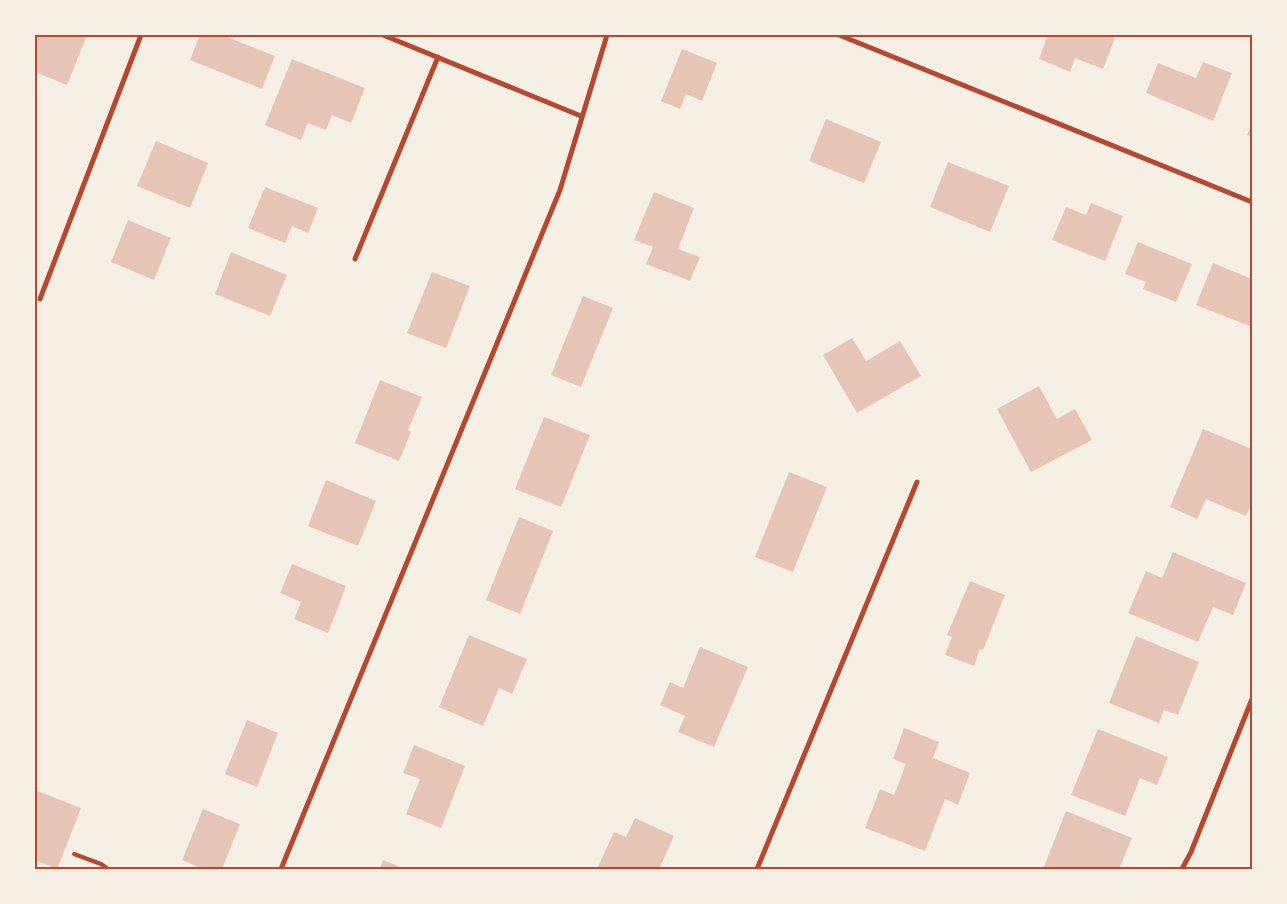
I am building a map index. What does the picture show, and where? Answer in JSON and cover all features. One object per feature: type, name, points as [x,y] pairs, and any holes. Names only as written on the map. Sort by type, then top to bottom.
[{"type":"street","points":[[40,299],[141,35]]},
{"type":"street","points":[[383,35],[581,116]]},
{"type":"street","points":[[281,869],[560,190],[607,35]]},
{"type":"street","points":[[839,35],[1252,202]]},
{"type":"street","points":[[355,259],[438,57]]},
{"type":"street","points":[[757,869],[917,482]]},
{"type":"street","points":[[1182,869],[1191,852],[1252,699]]},
{"type":"lane","points":[[74,854],[101,864],[108,869]]},
{"type":"building","points":[[35,35],[79,35],[86,38],[67,85],[35,72]]},
{"type":"building","points":[[200,35],[222,35],[275,56],[262,89],[190,60]]},
{"type":"building","points":[[1048,35],[1109,35],[1115,38],[1103,69],[1075,58],[1070,72],[1039,59]]},
{"type":"building","points":[[682,49],[717,63],[702,101],[686,94],[680,109],[661,101]]},
{"type":"building","points":[[292,59],[365,88],[351,123],[332,115],[326,130],[308,123],[301,140],[265,125]]},
{"type":"building","points":[[1203,62],[1232,73],[1213,121],[1146,93],[1158,63],[1196,78]]},
{"type":"building","points":[[826,119],[881,142],[864,183],[809,161]]},
{"type":"building","points":[[1252,124],[1252,137],[1247,135]]},
{"type":"building","points":[[156,141],[208,163],[190,208],[137,186]]},
{"type":"building","points":[[948,162],[1009,186],[990,232],[930,207]]},
{"type":"building","points":[[265,187],[318,208],[308,233],[292,226],[285,243],[248,228]]},
{"type":"building","points":[[654,192],[694,208],[678,249],[700,257],[690,281],[646,264],[653,247],[634,240]]},
{"type":"building","points":[[1091,203],[1123,216],[1105,261],[1052,240],[1066,207],[1086,215]]},
{"type":"building","points":[[128,220],[171,238],[154,280],[111,262]]},
{"type":"building","points":[[1138,242],[1192,264],[1176,302],[1143,289],[1146,282],[1125,274]]},
{"type":"building","points":[[231,252],[287,275],[270,316],[215,294]]},
{"type":"building","points":[[1213,263],[1252,279],[1252,327],[1196,305]]},
{"type":"building","points":[[432,272],[470,286],[446,348],[407,333]]},
{"type":"building","points":[[583,296],[613,308],[581,387],[551,375]]},
{"type":"building","points":[[852,338],[866,361],[900,341],[921,376],[857,413],[823,355]]},
{"type":"building","points":[[380,380],[422,397],[408,430],[411,432],[399,461],[355,443]]},
{"type":"building","points":[[1039,386],[1057,419],[1075,409],[1092,440],[1031,472],[997,409]]},
{"type":"building","points":[[544,417],[590,435],[561,507],[515,489]]},
{"type":"building","points":[[1203,429],[1252,449],[1252,501],[1246,516],[1206,499],[1197,519],[1170,507]]},
{"type":"building","points":[[789,472],[827,487],[793,572],[755,557]]},
{"type":"building","points":[[326,480],[376,501],[358,546],[308,526]]},
{"type":"building","points":[[519,517],[553,531],[520,614],[486,600]]},
{"type":"building","points":[[1173,552],[1246,583],[1233,615],[1213,607],[1198,642],[1128,613],[1146,571],[1162,578]]},
{"type":"building","points":[[292,564],[346,586],[328,633],[294,619],[301,602],[280,593]]},
{"type":"building","points":[[970,581],[1005,595],[983,650],[980,649],[974,666],[945,655],[952,637],[947,635]]},
{"type":"building","points":[[469,635],[527,659],[512,694],[499,688],[483,726],[439,707]]},
{"type":"building","points":[[1136,636],[1199,662],[1178,715],[1164,710],[1159,723],[1109,703]]},
{"type":"building","points":[[700,647],[748,667],[714,747],[678,732],[685,716],[660,705],[670,682],[683,688]]},
{"type":"building","points":[[247,720],[278,733],[257,787],[225,774]]},
{"type":"building","points":[[904,728],[939,742],[933,758],[970,773],[958,805],[945,799],[925,851],[865,828],[880,789],[894,795],[906,764],[893,759]]},
{"type":"building","points":[[1098,729],[1168,757],[1157,785],[1140,778],[1125,816],[1071,795]]},
{"type":"building","points":[[414,745],[465,766],[441,828],[406,814],[420,779],[403,773]]},
{"type":"building","points":[[35,790],[81,808],[57,869],[35,860]]},
{"type":"building","points":[[203,809],[240,824],[222,869],[203,869],[182,860]]},
{"type":"building","points":[[1066,811],[1132,838],[1119,869],[1043,869]]},
{"type":"building","points":[[635,818],[674,836],[659,869],[597,869],[614,832],[626,837]]},
{"type":"building","points":[[383,860],[405,869],[380,869]]}]
